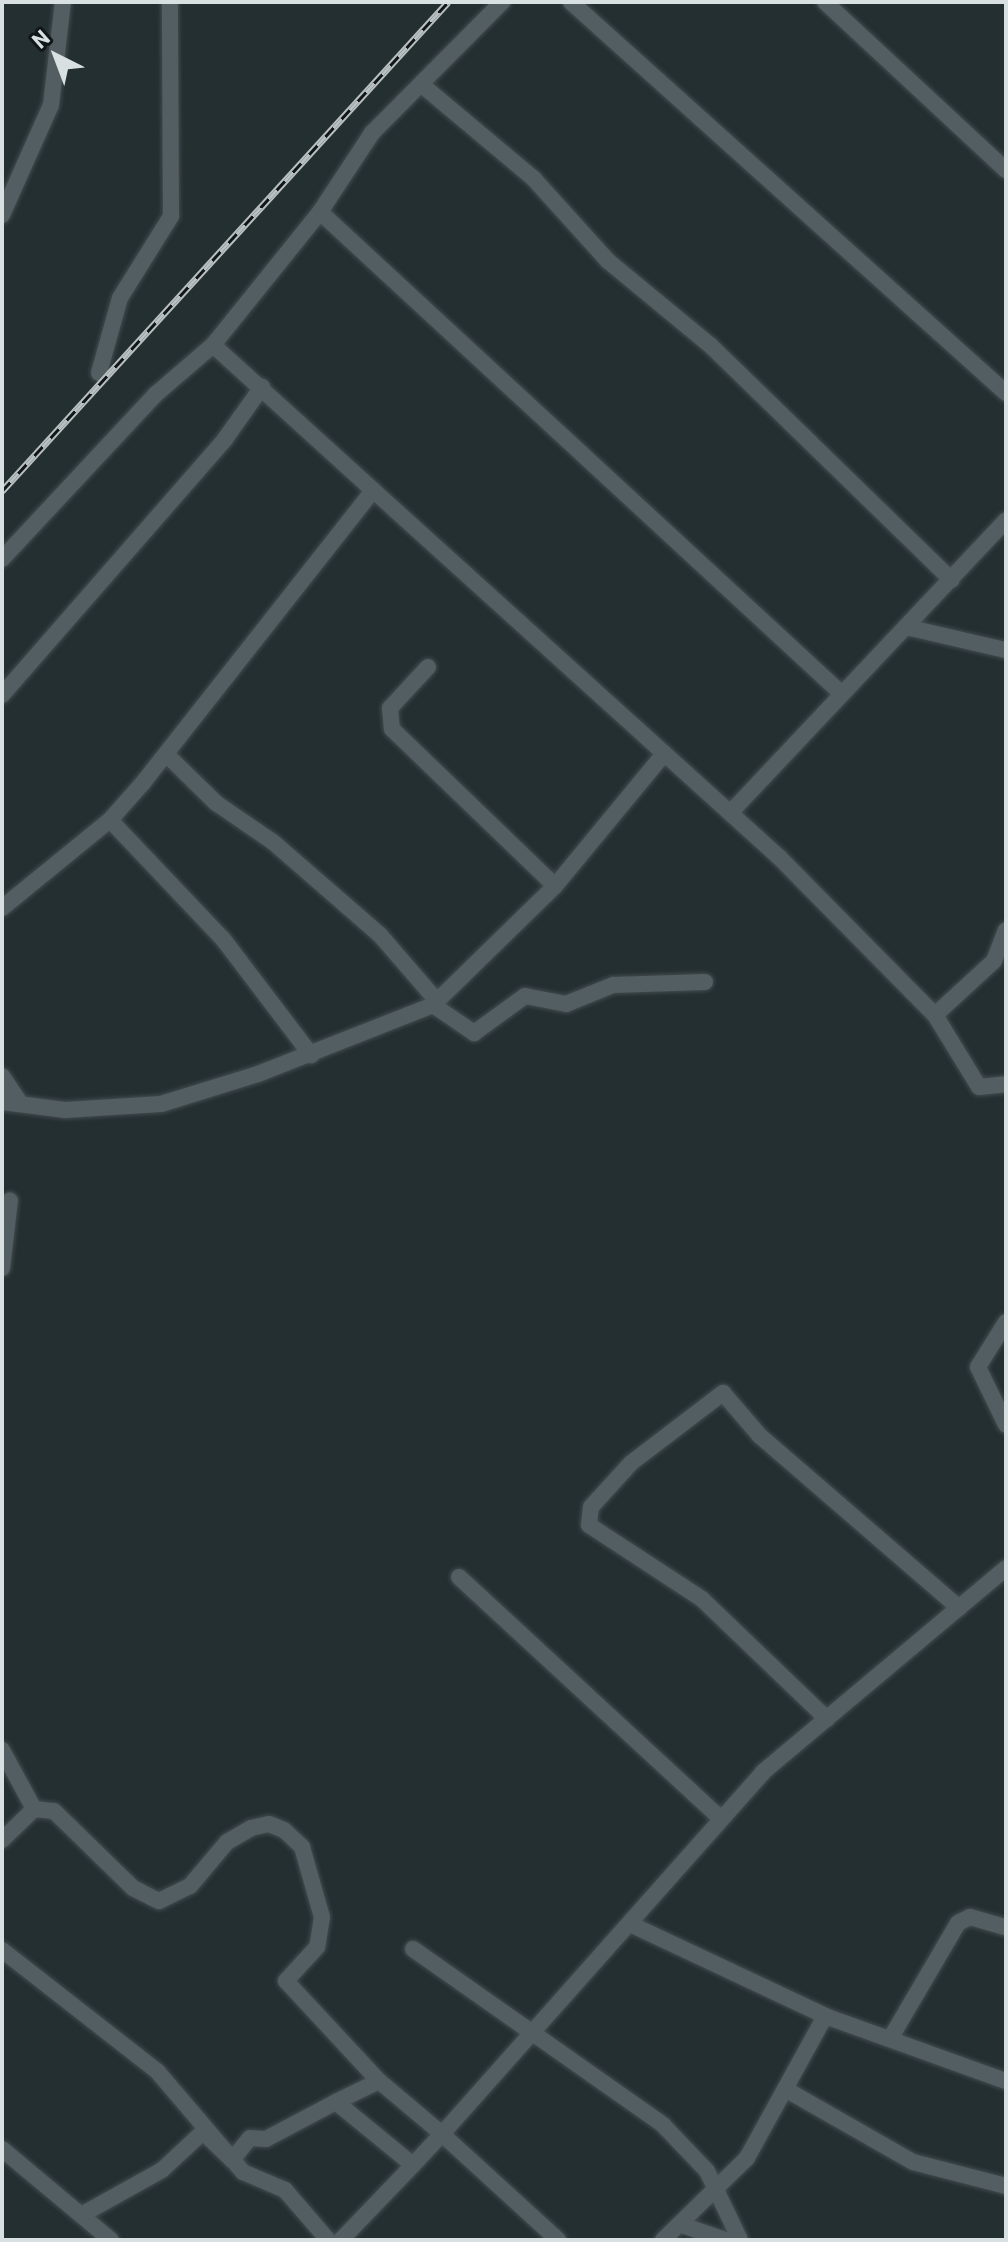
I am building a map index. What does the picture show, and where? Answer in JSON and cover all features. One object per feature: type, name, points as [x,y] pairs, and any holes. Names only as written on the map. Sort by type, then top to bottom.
[{"type":"street","points":[[2,215],[51,105],[63,2]]},
{"type":"street","points":[[99,373],[120,298],[171,216],[170,2]]},
{"type":"street","points":[[2,559],[156,394],[213,345],[320,212],[372,133],[502,2]]},
{"type":"street","points":[[571,2],[1006,393]]},
{"type":"street","points":[[825,2],[1006,170]]},
{"type":"street","points":[[422,85],[534,179],[599,253],[710,345],[952,580]]},
{"type":"street","points":[[320,212],[842,694]]},
{"type":"street","points":[[213,345],[731,812],[935,1015],[979,1087],[1006,1084]]},
{"type":"street","points":[[2,695],[225,439],[262,387]]},
{"type":"street","points":[[2,908],[110,820],[166,754],[373,490]]},
{"type":"street","points":[[731,812],[1006,520]]},
{"type":"street","points":[[906,627],[1006,650]]},
{"type":"street","points":[[428,667],[390,708],[392,729],[555,886]]},
{"type":"street","points":[[166,754],[216,803],[273,842],[380,935],[435,1003],[474,1033],[525,996],[566,1004],[613,985],[705,982]]},
{"type":"street","points":[[2,1102],[109,1110],[161,1104],[311,1055],[435,1003],[555,886],[664,754]]},
{"type":"street","points":[[110,820],[223,939],[311,1055]]},
{"type":"street","points":[[935,1015],[994,961],[1006,930]]},
{"type":"street","points":[[2,1076],[21,1104]]},
{"type":"street","points":[[2,1268],[10,1200]]},
{"type":"street","points":[[1006,1322],[978,1367],[1006,1425]]},
{"type":"street","points":[[827,1719],[702,1599],[589,1525],[591,1507],[631,1463],[723,1393],[760,1436],[959,1608]]},
{"type":"street","points":[[341,2240],[632,1925],[763,1772],[1006,1568]]},
{"type":"street","points":[[459,1577],[721,1819]]},
{"type":"street","points":[[2,1750],[34,1809]]},
{"type":"street","points":[[2,1840],[34,1809],[54,1811],[133,1888],[159,1901],[190,1886],[227,1842],[251,1828],[269,1824],[284,1830],[302,1847],[322,1917],[317,1947],[286,1981],[379,2081],[558,2240]]},
{"type":"street","points":[[890,2039],[958,1923],[970,1917],[1006,1927]]},
{"type":"street","points":[[632,1925],[825,2016],[1006,2081]]},
{"type":"street","points":[[413,1949],[663,2125],[701,2161],[714,2196],[740,2240]]},
{"type":"street","points":[[2,1950],[157,2071],[232,2160]]},
{"type":"street","points":[[663,2240],[714,2196],[747,2158],[825,2016]]},
{"type":"street","points":[[232,2160],[250,2138],[266,2139],[379,2081]]},
{"type":"street","points":[[785,2089],[913,2162],[1006,2186]]},
{"type":"street","points":[[336,2102],[413,2165]]},
{"type":"street","points":[[83,2214],[162,2170],[203,2132],[232,2160],[285,2190],[328,2240]]},
{"type":"street","points":[[2,2149],[111,2240]]},
{"type":"street","points":[[682,2225],[725,2240]]},
{"type":"railway","points":[[2,491],[448,2]]}]
